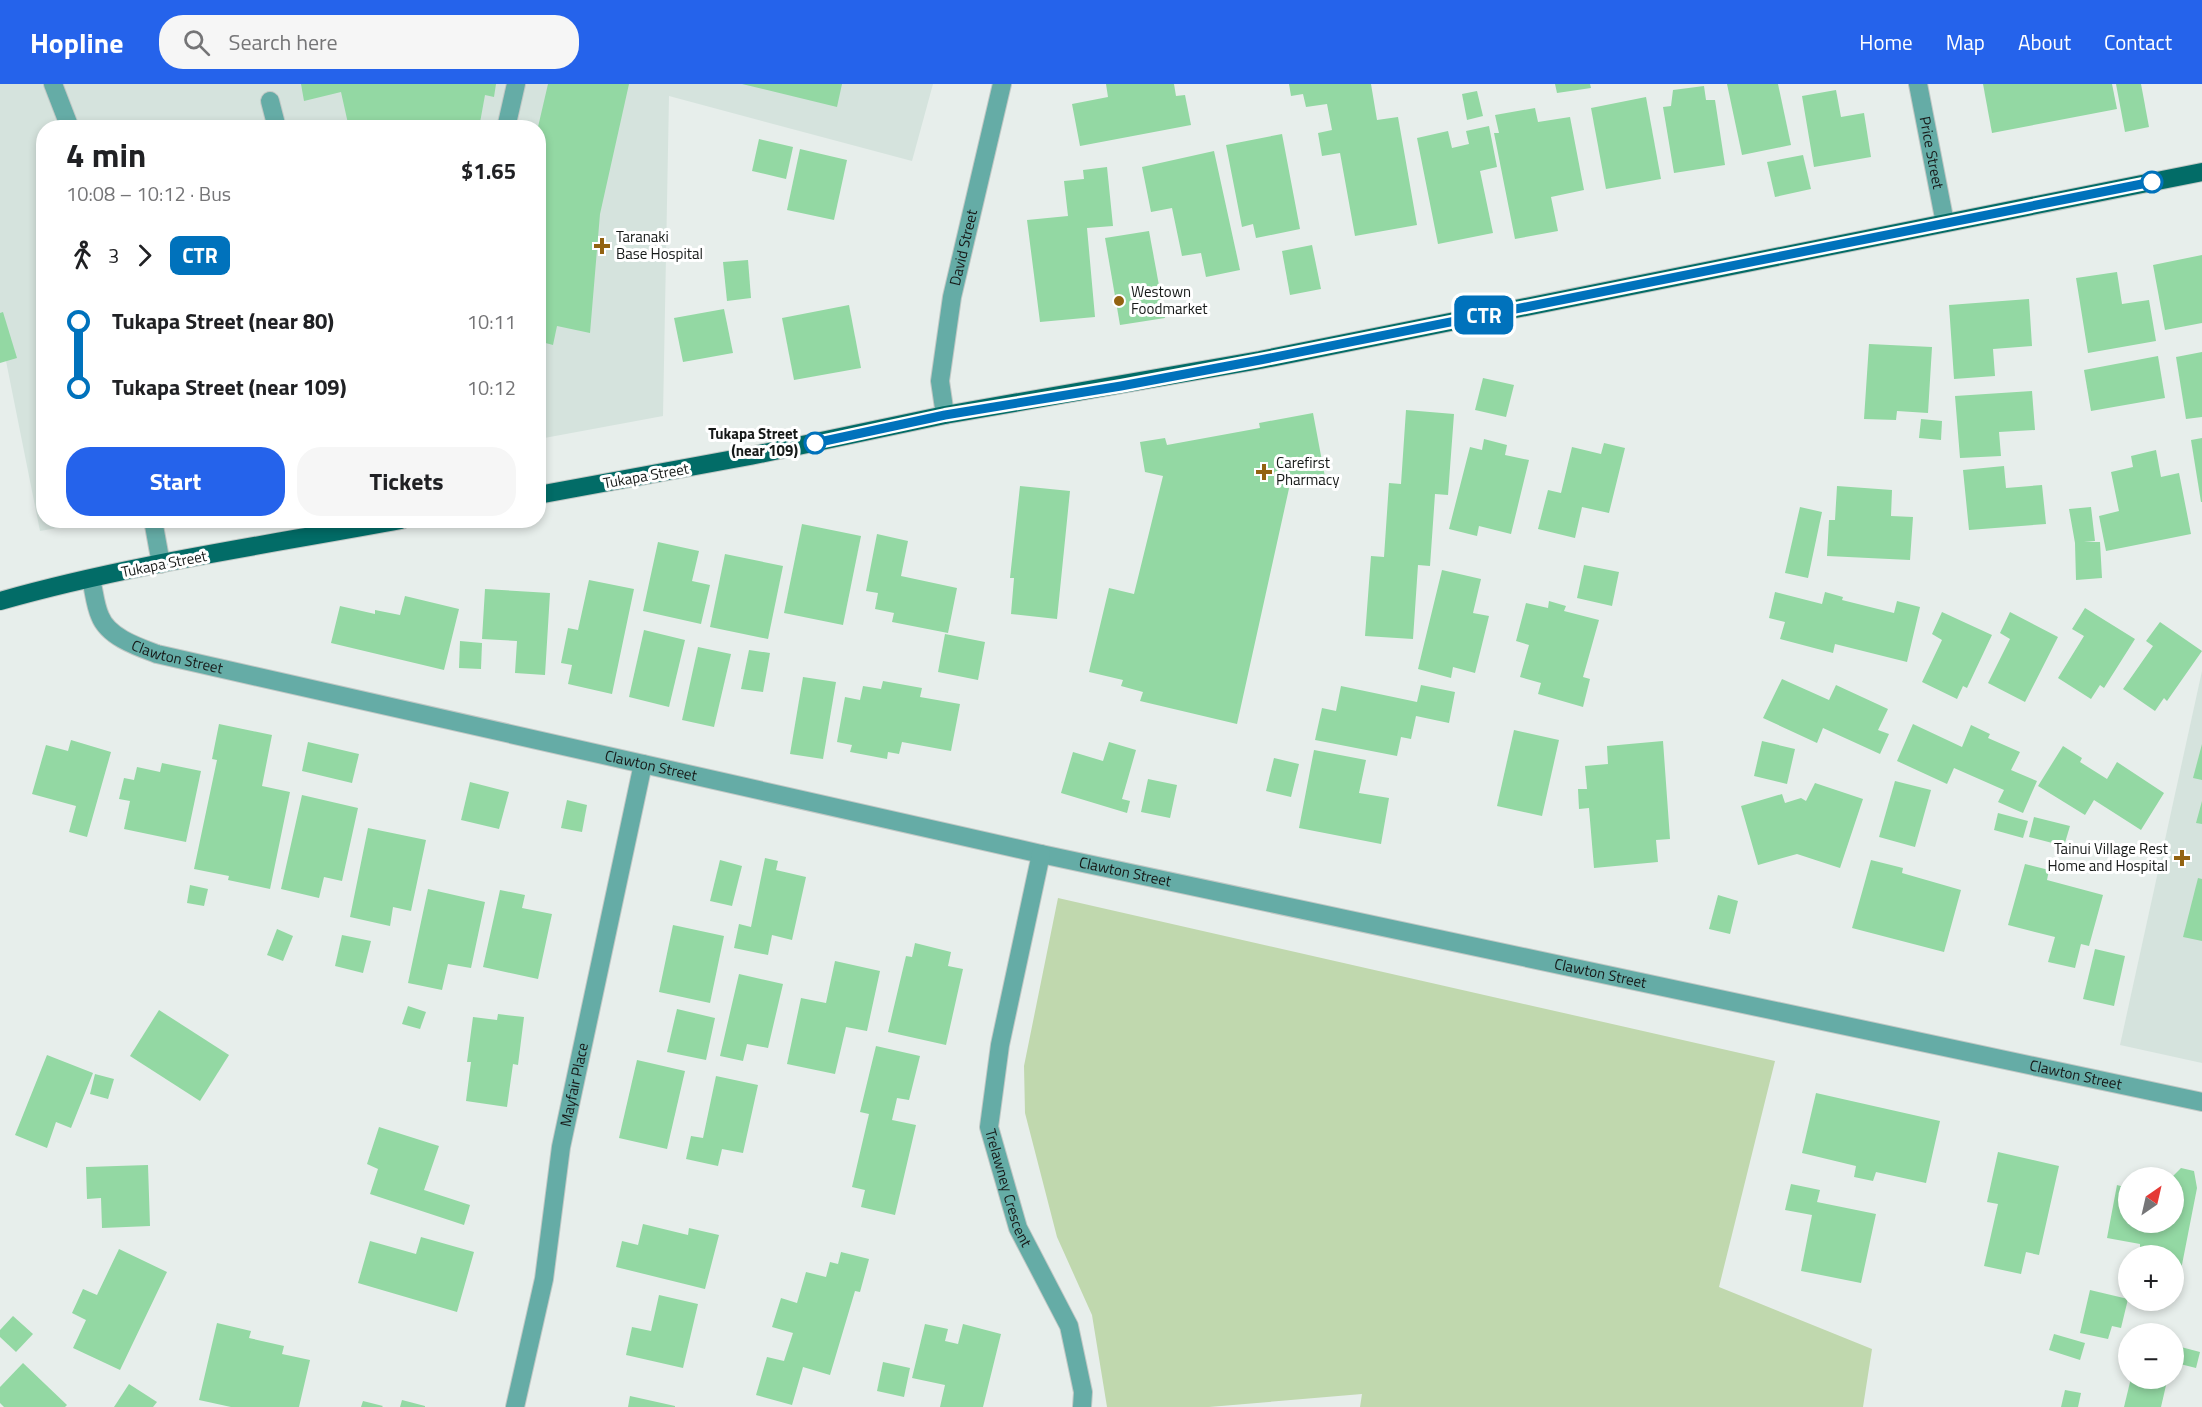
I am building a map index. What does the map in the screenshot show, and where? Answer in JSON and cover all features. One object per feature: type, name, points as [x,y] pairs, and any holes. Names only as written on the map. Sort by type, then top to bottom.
[{"type":"main road","name":"Tukapa Street","points":[[546,494],[750,456],[945,415],[1236,364],[2202,172]]},
{"type":"main road","name":"Tukapa Street","points":[[0,601],[161,564],[354,528]]},
{"type":"street","points":[[53,84],[67,120]]},
{"type":"street","points":[[508,120],[516,84]]},
{"type":"street","name":"David Street","points":[[945,415],[940,381],[952,297],[1002,84]]},
{"type":"street","name":"Price Street","points":[[1918,84],[1945,223]]},
{"type":"street","points":[[270,101],[275,120]]},
{"type":"street","points":[[154,528],[161,564]]},
{"type":"street","name":"Clawton Street","points":[[91,579],[100,618],[118,636],[135,646],[157,654],[1041,854],[2202,1102]]},
{"type":"street","name":"Mayfair Place","points":[[515,1407],[544,1279],[561,1147],[643,764]]},
{"type":"street","name":"Trelawney Crescent","points":[[1041,854],[1000,1045],[989,1127],[1018,1228],[1070,1326],[1083,1392],[1082,1407]]},
{"type":"shaded area","name":"Taranaki Base Hospital","points":[[0,84],[933,84],[912,161],[669,96],[663,416],[546,438],[546,120],[36,120],[36,511],[0,331]]},
{"type":"shaded area","name":"Taranaki Base Hospital","points":[[39,528],[57,528],[40,531]]},
{"type":"shaded area","name":"Tainui Village Rest Home and Hospital","points":[[2202,671],[2202,1063],[2120,1045]]},
{"type":"green space","points":[[1058,898],[1775,1061],[1719,1287],[1872,1349],[1863,1407],[1360,1407],[1362,1394],[1209,1407],[1107,1407],[1092,1315],[1057,1237],[1025,1113],[1024,1066]]},
{"type":"building","points":[[301,84],[496,84],[494,97],[485,95],[480,120],[347,120],[341,92],[304,101]]},
{"type":"building","points":[[548,84],[629,84],[600,214],[590,333],[557,326],[553,345],[546,343],[546,120],[540,120]]},
{"type":"building","points":[[742,84],[842,84],[837,107]]},
{"type":"building","points":[[1106,84],[1174,84],[1176,96],[1185,95],[1191,125],[1080,146],[1072,104],[1108,97]]},
{"type":"building","points":[[1289,84],[1371,84],[1377,120],[1398,117],[1417,225],[1355,236],[1340,153],[1322,156],[1318,133],[1332,130],[1327,104],[1306,107],[1303,94],[1291,96]]},
{"type":"building","points":[[1555,84],[1590,84],[1591,88],[1557,93]]},
{"type":"building","points":[[1727,84],[1778,84],[1791,145],[1742,155]]},
{"type":"building","points":[[1983,84],[2112,84],[2117,109],[1992,133]]},
{"type":"building","points":[[2116,84],[2141,84],[2149,127],[2125,132]]},
{"type":"building","points":[[1704,86],[1706,100],[1715,100],[1725,165],[1674,173],[1663,107],[1671,106],[1673,90]]},
{"type":"building","points":[[1836,90],[1841,117],[1864,113],[1871,157],[1814,167],[1802,96]]},
{"type":"building","points":[[1477,91],[1483,116],[1467,120],[1462,94]]},
{"type":"building","points":[[1646,97],[1661,179],[1606,189],[1591,108]]},
{"type":"building","points":[[1535,108],[1538,122],[1570,117],[1584,190],[1551,197],[1558,231],[1515,239],[1494,133],[1499,133],[1495,115]]},
{"type":"building","points":[[1489,126],[1497,167],[1480,171],[1493,233],[1438,244],[1417,138],[1448,131],[1452,148],[1469,144],[1466,131]]},
{"type":"building","points":[[1282,134],[1300,229],[1256,238],[1253,224],[1242,227],[1226,145]]},
{"type":"building","points":[[759,139],[793,147],[786,179],[752,171]]},
{"type":"building","points":[[800,149],[847,160],[834,220],[787,210]]},
{"type":"building","points":[[1214,151],[1240,270],[1206,277],[1201,253],[1182,256],[1172,208],[1151,212],[1142,167]]},
{"type":"building","points":[[1803,155],[1811,189],[1775,197],[1767,162]]},
{"type":"building","points":[[1107,167],[1113,226],[1087,228],[1095,317],[1040,322],[1027,220],[1068,216],[1064,181],[1084,179],[1083,170]]},
{"type":"building","points":[[1149,231],[1165,318],[1120,325],[1105,238]]},
{"type":"building","points":[[1312,245],[1321,289],[1290,295],[1282,251]]},
{"type":"building","points":[[2202,255],[2202,323],[2165,330],[2153,265]]},
{"type":"building","points":[[748,260],[751,298],[727,301],[723,262]]},
{"type":"building","points":[[2117,272],[2122,304],[2149,300],[2156,341],[2088,353],[2076,278]]},
{"type":"building","points":[[2029,299],[2032,346],[1993,349],[1995,376],[1954,379],[1949,305]]},
{"type":"building","points":[[849,305],[861,368],[794,380],[782,318]]},
{"type":"building","points":[[724,309],[733,353],[683,362],[674,318]]},
{"type":"building","points":[[3,312],[17,358],[0,363],[0,313]]},
{"type":"building","points":[[1869,344],[1932,347],[1928,413],[1897,411],[1896,420],[1864,419]]},
{"type":"building","points":[[2202,352],[2202,417],[2186,419],[2176,357]]},
{"type":"building","points":[[2158,356],[2165,398],[2091,411],[2084,370]]},
{"type":"building","points":[[1483,378],[1514,385],[1506,417],[1475,410]]},
{"type":"building","points":[[2032,391],[2035,430],[1999,432],[2001,456],[1960,458],[1955,396]]},
{"type":"building","points":[[1406,410],[1454,414],[1448,495],[1435,494],[1430,566],[1418,565],[1413,639],[1365,636],[1371,556],[1384,557],[1389,483],[1401,484]]},
{"type":"building","points":[[1313,413],[1325,477],[1290,484],[1237,724],[1140,701],[1143,692],[1121,686],[1123,680],[1089,672],[1109,588],[1134,594],[1163,476],[1145,472],[1140,442],[1165,438],[1167,445],[1260,428],[1259,423]]},
{"type":"building","points":[[1921,419],[1942,421],[1941,440],[1919,438]]},
{"type":"building","points":[[2202,438],[2202,502],[2201,502],[2191,440]]},
{"type":"building","points":[[1484,439],[1507,445],[1505,455],[1529,460],[1511,534],[1479,526],[1477,536],[1449,529],[1470,447],[1482,450]]},
{"type":"building","points":[[1604,443],[1625,448],[1609,513],[1582,507],[1575,538],[1538,529],[1548,490],[1561,493],[1572,447],[1601,454]]},
{"type":"building","points":[[2156,450],[2161,477],[2179,473],[2191,534],[2106,551],[2099,516],[2119,511],[2111,472],[2133,467],[2131,456]]},
{"type":"building","points":[[2004,466],[2006,488],[2042,485],[2046,524],[1969,530],[1963,470]]},
{"type":"building","points":[[1020,486],[1070,491],[1057,619],[1011,614],[1014,578],[1010,578]]},
{"type":"building","points":[[1837,486],[1892,490],[1891,516],[1913,517],[1910,560],[1827,556],[1829,520],[1835,520]]},
{"type":"building","points":[[1800,507],[1822,512],[1808,578],[1785,573]]},
{"type":"building","points":[[2091,507],[2095,541],[2084,542],[2100,542],[2102,578],[2076,580],[2075,543],[2069,509]]},
{"type":"building","points":[[802,524],[861,536],[843,625],[784,613]]},
{"type":"building","points":[[877,534],[908,541],[901,576],[957,588],[948,633],[892,622],[894,613],[875,609],[878,593],[866,591]]},
{"type":"building","points":[[658,542],[699,551],[692,581],[710,585],[701,624],[643,611]]},
{"type":"building","points":[[725,554],[783,566],[768,639],[710,627]]},
{"type":"building","points":[[1584,565],[1619,572],[1612,606],[1577,598]]},
{"type":"building","points":[[1442,570],[1481,579],[1473,613],[1489,616],[1475,673],[1453,667],[1451,678],[1418,669]]},
{"type":"building","points":[[589,580],[634,589],[612,694],[568,684],[572,665],[561,663],[568,628],[578,630]]},
{"type":"building","points":[[485,589],[550,593],[545,675],[515,673],[517,641],[482,639]]},
{"type":"building","points":[[1775,592],[1822,604],[1825,592],[1843,597],[1842,600],[1894,613],[1897,601],[1920,607],[1907,662],[1835,644],[1833,653],[1780,639],[1785,622],[1769,618]]},
{"type":"building","points":[[405,596],[459,609],[444,670],[331,643],[340,606],[375,614],[375,610],[400,615]]},
{"type":"building","points":[[1549,601],[1566,606],[1564,611],[1599,620],[1583,677],[1590,679],[1583,707],[1538,694],[1541,683],[1520,677],[1529,645],[1516,641],[1526,603],[1548,608]]},
{"type":"building","points":[[2085,608],[2135,639],[2104,688],[2100,685],[2091,699],[2058,678],[2084,636],[2072,629]]},
{"type":"building","points":[[1942,612],[1992,635],[1967,688],[1963,686],[1957,699],[1922,682],[1942,640],[1932,634]]},
{"type":"building","points":[[2010,612],[2058,637],[2025,702],[1988,683],[2010,639],[2000,633]]},
{"type":"building","points":[[2160,622],[2202,651],[2167,701],[2164,698],[2155,711],[2123,689],[2153,646],[2146,641]]},
{"type":"building","points":[[644,630],[685,640],[669,707],[629,697]]},
{"type":"building","points":[[945,634],[985,642],[978,680],[938,672]]},
{"type":"building","points":[[460,641],[482,643],[481,669],[459,668]]},
{"type":"building","points":[[698,647],[731,654],[714,727],[682,720]]},
{"type":"building","points":[[749,650],[770,653],[763,692],[741,689]]},
{"type":"building","points":[[803,677],[836,682],[823,759],[790,754]]},
{"type":"building","points":[[1782,679],[1829,700],[1836,685],[1888,709],[1878,730],[1889,734],[1880,754],[1823,728],[1817,743],[1763,718]]},
{"type":"building","points":[[883,681],[922,688],[920,697],[960,704],[951,751],[902,742],[899,754],[888,752],[887,759],[850,752],[852,745],[837,742],[845,697],[860,700],[863,686],[881,689]]},
{"type":"building","points":[[1421,685],[1455,692],[1449,723],[1416,716],[1411,739],[1401,737],[1397,756],[1315,740],[1322,708],[1336,711],[1341,686],[1417,702]]},
{"type":"building","points":[[219,724],[272,735],[262,786],[290,792],[270,889],[228,880],[229,876],[194,869],[217,760],[212,759]]},
{"type":"building","points":[[1913,724],[1962,747],[1971,725],[1990,734],[1988,738],[2020,752],[2011,770],[2037,781],[2023,813],[1998,802],[2004,790],[1954,768],[1947,784],[1897,761]]},
{"type":"building","points":[[1514,730],[1559,740],[1542,816],[1497,806]]},
{"type":"building","points":[[71,740],[111,752],[87,837],[69,832],[76,806],[32,794],[46,745],[68,751]]},
{"type":"building","points":[[1663,741],[1670,839],[1656,840],[1658,862],[1594,868],[1589,808],[1579,809],[1578,789],[1587,789],[1585,766],[1608,764],[1607,746]]},
{"type":"building","points":[[1762,741],[1795,749],[1787,784],[1754,776]]},
{"type":"building","points":[[308,742],[359,754],[352,783],[302,771]]},
{"type":"building","points":[[1109,742],[1136,750],[1122,799],[1130,801],[1127,813],[1061,793],[1073,752],[1103,761]]},
{"type":"building","points":[[2202,744],[2202,780],[2193,778]]},
{"type":"building","points":[[2063,746],[2082,758],[2080,762],[2107,779],[2117,762],[2164,793],[2141,830],[2094,800],[2085,815],[2038,786]]},
{"type":"building","points":[[1314,750],[1366,760],[1359,793],[1389,798],[1381,844],[1299,828]]},
{"type":"building","points":[[1274,758],[1299,764],[1291,797],[1266,791]]},
{"type":"building","points":[[162,763],[201,771],[186,842],[124,829],[130,801],[119,799],[124,778],[134,780],[137,767],[160,772]]},
{"type":"building","points":[[1148,779],[1177,785],[1170,818],[1141,812]]},
{"type":"building","points":[[1895,781],[1931,790],[1915,847],[1879,837]]},
{"type":"building","points":[[470,782],[509,792],[499,829],[461,820]]},
{"type":"building","points":[[1815,783],[1863,799],[1840,868],[1797,854],[1758,865],[1741,806],[1782,794],[1785,803],[1801,798],[1806,801]]},
{"type":"building","points":[[302,795],[358,808],[342,881],[324,877],[319,898],[281,889]]},
{"type":"building","points":[[567,800],[587,805],[582,832],[561,828]]},
{"type":"building","points":[[2202,801],[2202,824],[2196,823]]},
{"type":"building","points":[[1998,813],[2028,821],[2023,838],[1994,830]]},
{"type":"building","points":[[2034,817],[2070,826],[2064,846],[2029,837]]},
{"type":"building","points":[[368,828],[426,840],[411,911],[393,907],[390,926],[350,917]]},
{"type":"building","points":[[765,858],[778,861],[776,870],[806,877],[792,940],[772,935],[768,955],[734,948],[739,924],[751,927]]},
{"type":"building","points":[[720,860],[742,866],[732,906],[710,901]]},
{"type":"building","points":[[1871,860],[1903,868],[1902,873],[1961,890],[1944,952],[1852,928]]},
{"type":"building","points":[[2025,864],[2049,870],[2047,880],[2103,895],[2089,946],[2081,944],[2075,968],[2048,962],[2055,937],[2008,925]]},
{"type":"building","points":[[2198,878],[2202,879],[2202,941],[2183,937]]},
{"type":"building","points":[[190,885],[208,889],[204,906],[187,903]]},
{"type":"building","points":[[428,889],[485,902],[471,968],[448,964],[442,990],[408,983]]},
{"type":"building","points":[[500,890],[525,895],[522,908],[552,914],[538,979],[483,967]]},
{"type":"building","points":[[1718,895],[1738,901],[1730,934],[1709,929]]},
{"type":"building","points":[[673,925],[724,936],[710,1003],[659,992]]},
{"type":"building","points":[[277,929],[293,936],[283,961],[267,955]]},
{"type":"building","points":[[342,935],[371,941],[363,973],[335,966]]},
{"type":"building","points":[[915,943],[951,952],[948,966],[963,969],[946,1045],[888,1032],[906,956],[912,957]]},
{"type":"building","points":[[2095,949],[2125,956],[2114,1006],[2083,999]]},
{"type":"building","points":[[835,961],[880,971],[867,1031],[846,1027],[835,1074],[787,1064],[801,998],[826,1003]]},
{"type":"building","points":[[739,974],[783,984],[768,1048],[747,1044],[743,1061],[720,1056]]},
{"type":"building","points":[[408,1006],[426,1012],[420,1029],[402,1024]]},
{"type":"building","points":[[677,1009],[715,1018],[706,1060],[667,1052]]},
{"type":"building","points":[[159,1010],[229,1055],[200,1101],[130,1056]]},
{"type":"building","points":[[498,1014],[524,1017],[518,1065],[513,1064],[507,1107],[466,1101],[471,1062],[467,1062],[473,1017],[497,1020]]},
{"type":"building","points":[[876,1046],[920,1056],[909,1100],[897,1098],[892,1120],[916,1125],[895,1215],[861,1207],[865,1190],[852,1187],[869,1114],[860,1112]]},
{"type":"building","points":[[47,1055],[93,1073],[71,1128],[56,1122],[47,1148],[15,1135]]},
{"type":"building","points":[[637,1060],[685,1071],[667,1149],[619,1138]]},
{"type":"building","points":[[95,1074],[114,1079],[108,1099],[90,1094]]},
{"type":"building","points":[[716,1076],[758,1085],[743,1153],[722,1149],[718,1166],[686,1159],[691,1136],[703,1138]]},
{"type":"building","points":[[1816,1093],[1940,1121],[1926,1183],[1876,1172],[1873,1181],[1854,1177],[1856,1166],[1802,1153]]},
{"type":"building","points":[[379,1127],[439,1146],[424,1190],[470,1205],[464,1225],[370,1194],[378,1169],[367,1164]]},
{"type":"building","points":[[1998,1152],[2059,1166],[2039,1255],[2026,1252],[2021,1274],[1984,1266],[1998,1204],[1987,1202]]},
{"type":"building","points":[[148,1165],[150,1226],[102,1228],[101,1198],[87,1199],[86,1167]]},
{"type":"building","points":[[2184,1169],[2194,1171],[2197,1188],[2184,1254],[2184,1245],[2140,1245],[2107,1238],[2117,1185],[2118,1233],[2184,1233]]},
{"type":"building","points":[[1791,1184],[1820,1190],[1817,1202],[1876,1214],[1861,1283],[1801,1271],[1812,1215],[1785,1210]]},
{"type":"building","points":[[643,1224],[688,1235],[689,1228],[719,1235],[705,1289],[616,1267],[622,1241],[638,1245]]},
{"type":"building","points":[[421,1237],[474,1252],[457,1312],[358,1283],[370,1241],[416,1254]]},
{"type":"building","points":[[119,1249],[167,1272],[120,1370],[73,1348],[86,1320],[72,1313],[83,1289],[97,1295]]},
{"type":"building","points":[[841,1252],[869,1259],[860,1292],[855,1291],[830,1375],[803,1367],[792,1405],[756,1395],[767,1357],[784,1361],[793,1333],[772,1327],[781,1298],[797,1303],[806,1272],[826,1277],[830,1262],[838,1264]]},
{"type":"building","points":[[2090,1290],[2118,1297],[2118,1311],[2125,1311],[2122,1323],[2118,1323],[2118,1327],[2112,1326],[2108,1339],[2080,1333]]},
{"type":"building","points":[[659,1295],[698,1304],[683,1368],[626,1355],[632,1327],[651,1331]]},
{"type":"building","points":[[13,1316],[33,1334],[16,1352],[0,1337],[0,1330]]},
{"type":"building","points":[[217,1323],[251,1331],[249,1338],[284,1346],[282,1354],[310,1360],[299,1407],[231,1407],[199,1400]]},
{"type":"building","points":[[925,1324],[948,1329],[945,1341],[958,1344],[963,1324],[1001,1334],[983,1407],[940,1407],[945,1385],[912,1378]]},
{"type":"building","points":[[2054,1334],[2085,1343],[2080,1360],[2049,1350]]},
{"type":"building","points":[[2184,1348],[2200,1352],[2196,1368],[2184,1365]]},
{"type":"building","points":[[883,1362],[910,1368],[904,1397],[877,1391]]},
{"type":"building","points":[[23,1363],[67,1405],[65,1407],[4,1407],[0,1403],[0,1387]]},
{"type":"building","points":[[129,1384],[157,1402],[153,1407],[114,1407]]},
{"type":"building","points":[[2128,1389],[2165,1389],[2161,1407],[2124,1407]]},
{"type":"building","points":[[2065,1390],[2081,1393],[2078,1407],[2061,1407]]},
{"type":"building","points":[[630,1396],[675,1406],[675,1407],[628,1407]]},
{"type":"building","points":[[402,1400],[425,1406],[425,1407],[400,1407]]},
{"type":"building","points":[[363,1401],[383,1406],[361,1407]]},
{"type":"bus line","name":"CTR","points":[[815,443],[945,415],[1260,360],[2152,182]]},
{"type":"place","name":"Taranaki Base Hospital","points":[[602,246]]},
{"type":"place","name":"Westown Foodmarket","points":[[1119,301]]},
{"type":"place","name":"Tukapa Street (near 109)","points":[[815,443]]},
{"type":"place","name":"Carefirst Pharmacy","points":[[1264,472]]},
{"type":"place","name":"Tainui Village Rest Home and Hospital","points":[[2182,858]]}]
